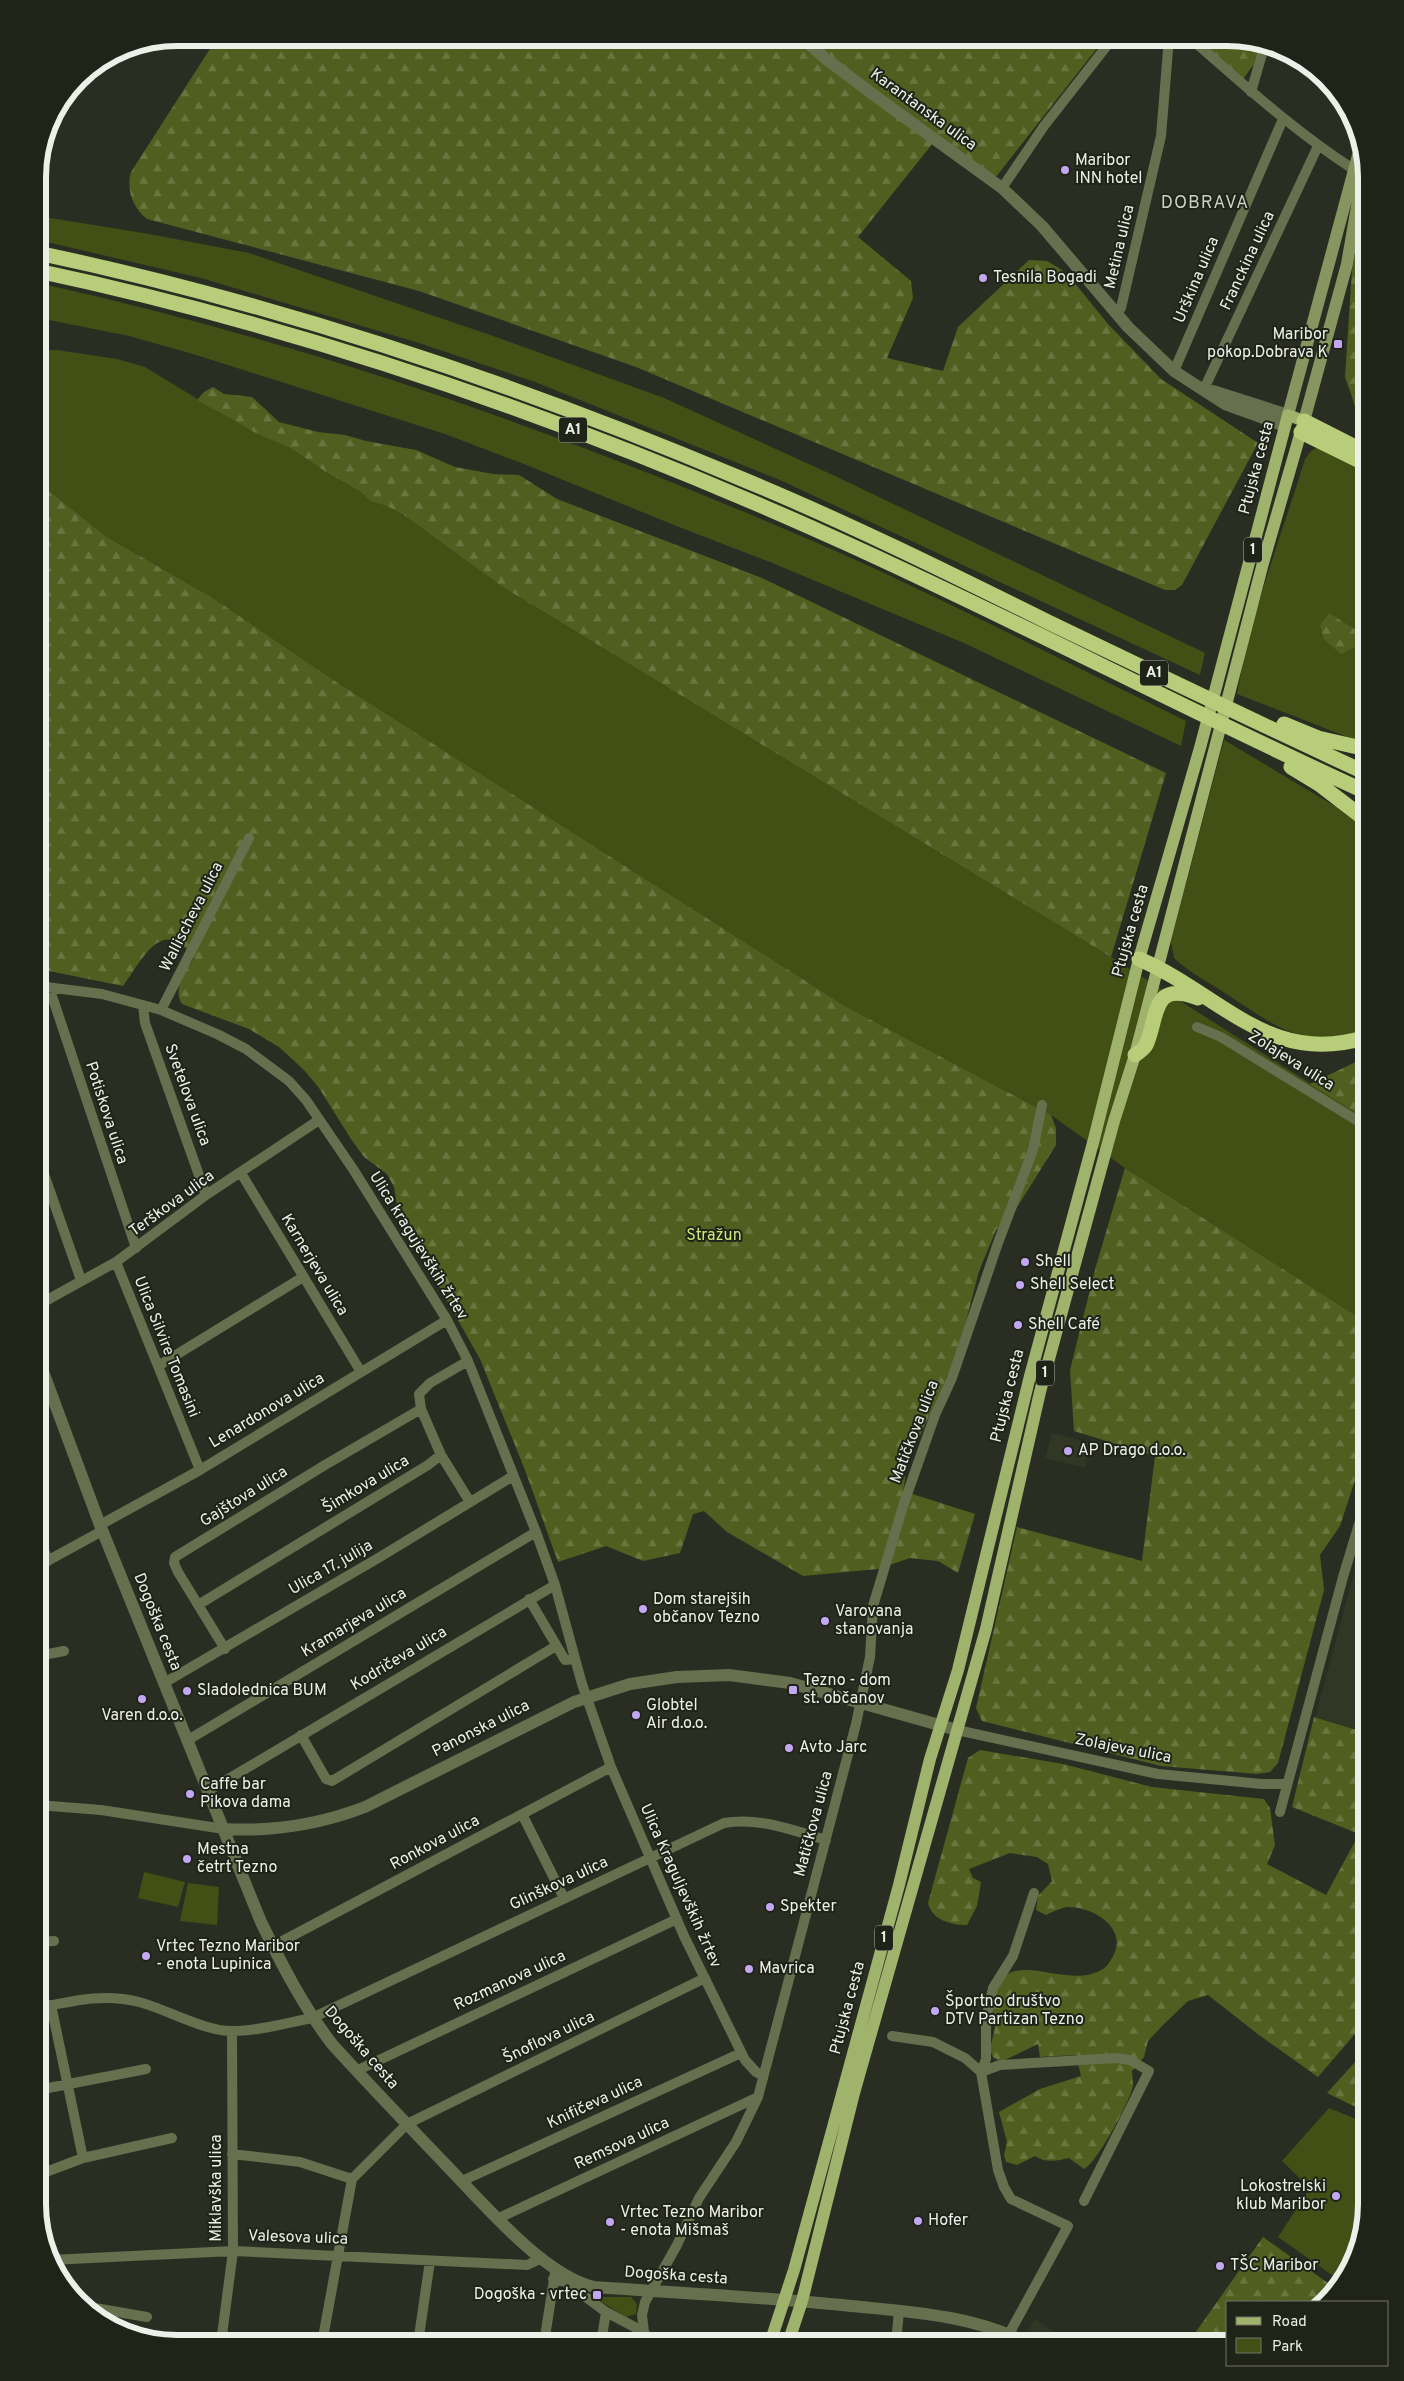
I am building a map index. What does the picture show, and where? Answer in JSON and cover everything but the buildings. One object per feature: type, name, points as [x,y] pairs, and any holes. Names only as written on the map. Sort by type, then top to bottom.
[{"type":"highway","name":"A1","points":[[47,255],[140,276],[376,342],[555,404],[717,468],[847,525],[1358,769]]},
{"type":"highway","name":"A1","points":[[47,273],[138,293],[369,358],[528,412],[645,457],[839,540],[928,581],[1254,741],[1358,788]]},
{"type":"highway","points":[[1302,426],[1358,450]]},
{"type":"highway","points":[[1302,426],[1358,459]]},
{"type":"highway","points":[[1260,724],[1276,721],[1318,738],[1358,747]]},
{"type":"highway","points":[[1254,741],[1268,756],[1319,784],[1358,814]]},
{"type":"highway","points":[[1139,959],[1158,967],[1257,1028],[1298,1044],[1335,1045],[1358,1039]]},
{"type":"highway","points":[[1135,1055],[1146,1047],[1154,1014],[1160,1002],[1168,996],[1176,992],[1217,1005]]},
{"type":"main road","name":"Ptujska cesta","points":[[773,2335],[785,2299],[899,1885],[940,1725],[958,1670],[1025,1394],[1094,1139],[1139,959],[1200,748],[1286,421],[1358,172]]},
{"type":"main road","name":"Ptujska cesta","points":[[791,2335],[802,2301],[854,2093],[986,1629],[1040,1392],[1114,1121],[1135,1055],[1233,677],[1347,264],[1358,176]]},
{"type":"main road","points":[[1286,421],[1302,426]]},
{"type":"street","name":"Karantanska ulica","points":[[812,47],[882,101],[1002,188],[1042,226],[1116,313],[1174,371],[1225,404],[1286,421]]},
{"type":"street","points":[[1002,188],[1044,126],[1106,47]]},
{"type":"street","name":"Metina ulica","points":[[1116,313],[1121,308],[1162,136],[1168,47]]},
{"type":"street","points":[[1200,47],[1251,92],[1318,146],[1357,167]]},
{"type":"street","points":[[1251,92],[1263,52]]},
{"type":"street","name":"Urškina ulica","points":[[1174,371],[1283,118]]},
{"type":"street","name":"Franckina ulica","points":[[1204,389],[1318,146]]},
{"type":"street","name":"Wallischeva ulica","points":[[161,1010],[249,838]]},
{"type":"street","name":"Ulica kragujevških žrtev","points":[[49,987],[102,994],[161,1010],[217,1034],[254,1054],[289,1081],[306,1100],[353,1169],[448,1320],[468,1361],[555,1585],[587,1698]]},
{"type":"street","name":"Potiskova ulica","points":[[49,987],[136,1248]]},
{"type":"street","name":"Svetelova ulica","points":[[143,1005],[145,1023],[206,1195]]},
{"type":"street","name":"Zolajeva ulica","points":[[1198,1026],[1221,1037],[1358,1121]]},
{"type":"street","name":"Matičkova ulica","points":[[644,2332],[642,2315],[645,2302],[699,2198],[736,2142],[758,2097],[860,1703],[870,1657],[873,1606],[904,1503],[935,1415],[952,1378],[998,1243],[1034,1150],[1042,1105]]},
{"type":"street","name":"Terškova ulica","points":[[46,1300],[116,1262],[206,1195],[319,1120]]},
{"type":"street","name":"Karnerjeva ulica","points":[[241,1173],[361,1372]]},
{"type":"street","points":[[47,1181],[81,1280]]},
{"type":"street","name":"Ulica Silvire Tomasini","points":[[116,1262],[200,1470]]},
{"type":"street","points":[[158,1366],[303,1277]]},
{"type":"street","name":"Lenardonova ulica","points":[[48,1560],[448,1320]]},
{"type":"street","points":[[468,1361],[422,1390],[418,1400],[441,1455],[470,1502]]},
{"type":"street","name":"Dogoška cesta","points":[[46,1381],[101,1528],[261,1922],[312,2018],[356,2071],[462,2181],[542,2258],[554,2274],[594,2287],[785,2299]]},
{"type":"street","name":"Gajštova ulica","points":[[225,1649],[174,1564],[175,1557],[421,1409]]},
{"type":"street","name":"Šimkova ulica","points":[[198,1604],[428,1465],[441,1455]]},
{"type":"street","name":"Ulica 17. julija","points":[[164,1683],[225,1649],[512,1476]]},
{"type":"street","points":[[1280,1812],[1286,1784],[1358,1528]]},
{"type":"street","name":"Kramarjeva ulica","points":[[188,1740],[536,1532]]},
{"type":"street","points":[[46,1556],[48,1560]]},
{"type":"street","name":"Kodričeva ulica","points":[[208,1791],[555,1585]]},
{"type":"street","points":[[529,1599],[565,1660],[576,1660]]},
{"type":"street","points":[[301,1735],[326,1779],[332,1781],[556,1646]]},
{"type":"street","points":[[46,1654],[64,1651]]},
{"type":"street","name":"Panonska ulica","points":[[46,1806],[101,1810],[224,1829],[300,1827],[342,1816],[365,1807],[549,1713],[587,1698],[645,1682],[710,1675],[749,1677],[790,1683],[940,1725]]},
{"type":"street","name":"Ulica Kraguljevških žrtev","points":[[587,1698],[612,1767],[677,1919],[741,2053],[749,2066],[764,2076]]},
{"type":"street","points":[[940,1725],[957,1730]]},
{"type":"street","name":"Zolajeva ulica","points":[[957,1730],[1158,1774],[1262,1784],[1286,1784]]},
{"type":"street","name":"Ronkova ulica","points":[[273,1946],[612,1767]]},
{"type":"street","points":[[522,1814],[564,1898]]},
{"type":"street","name":"Glinškova ulica","points":[[232,2031],[312,2018],[724,1823],[758,1821],[826,1840]]},
{"type":"street","points":[[1009,2335],[1068,2226],[1011,2199],[1004,2187],[998,2170],[981,2072],[986,2059],[986,2019],[993,1988],[1013,1956],[1034,1893]]},
{"type":"street","name":"Rozmanova ulica","points":[[356,2071],[677,1919]]},
{"type":"street","points":[[46,1941],[54,1941]]},
{"type":"street","name":"Šnoflova ulica","points":[[352,2179],[407,2124],[705,1978]]},
{"type":"street","points":[[46,2006],[89,1997],[117,1998],[139,2002],[208,2026],[232,2031]]},
{"type":"street","points":[[51,2005],[83,2158]]},
{"type":"street","name":"Miklavška ulica","points":[[222,2334],[233,2251],[232,2031]]},
{"type":"street","points":[[892,2036],[933,2042],[966,2058],[981,2072]]},
{"type":"street","name":"Knifičeva ulica","points":[[462,2181],[741,2053]]},
{"type":"street","points":[[981,2072],[1000,2065],[1116,2058],[1130,2060],[1150,2071],[1084,2200]]},
{"type":"street","points":[[46,2088],[68,2082],[146,2069]]},
{"type":"street","name":"Remsova ulica","points":[[499,2218],[758,2097]]},
{"type":"street","points":[[46,2172],[83,2158],[172,2138]]},
{"type":"street","points":[[232,2154],[300,2162],[352,2179],[324,2334]]},
{"type":"street","name":"Valesova ulica","points":[[59,2260],[233,2251],[527,2265],[542,2258]]},
{"type":"street","points":[[419,2334],[430,2261]]},
{"type":"street","points":[[545,2334],[554,2274],[606,2312],[644,2332]]},
{"type":"street","points":[[785,2299],[942,2315],[996,2335]]},
{"type":"street","points":[[100,2309],[147,2317]]},
{"type":"street","points":[[897,2332],[899,2310]]},
{"type":"street","points":[[602,2334],[606,2312]]},
{"type":"shaded area","name":"AP Drago d.o.o.","points":[[1052,1433],[1091,1443],[1085,1468],[1045,1458]]},
{"type":"shaded area","points":[[1358,1558],[1358,1730],[1315,1717]]},
{"type":"shaded area","points":[[1035,2319],[1058,2335],[1026,2335]]},
{"type":"green space","points":[[211,47],[1098,47],[995,178],[937,138],[858,237],[911,281],[913,298],[887,358],[943,371],[958,327],[1029,260],[1047,261],[1069,276],[1108,324],[1161,379],[1258,443],[1182,585],[1175,590],[1165,590],[636,367],[419,291],[147,219],[134,204],[129,185],[131,172]]},
{"type":"green space","points":[[1204,47],[1235,47],[1258,50],[1254,64],[1243,79]]},
{"type":"green space","points":[[47,217],[249,253],[499,338],[664,398],[835,476],[1205,653],[1200,675],[780,480],[535,382],[419,343],[201,278],[47,242]]},
{"type":"green space","points":[[1358,240],[1358,414],[1345,377],[1352,270]]},
{"type":"green space","points":[[47,285],[206,325],[372,374],[536,430],[698,493],[880,571],[1186,721],[1181,746],[964,643],[770,562],[524,464],[445,434],[193,354],[129,336],[47,320]]},
{"type":"green space","points":[[57,350],[117,359],[145,367],[232,420],[290,448],[359,491],[372,502],[387,506],[405,516],[501,586],[1111,957],[1358,1114],[1358,1317],[1125,1168],[1051,1115],[845,1006],[338,683],[213,598],[107,537],[47,489],[47,351]]},
{"type":"green space","points":[[213,387],[224,394],[252,397],[279,422],[318,432],[345,435],[366,441],[416,450],[455,467],[493,474],[519,475],[557,499],[762,578],[1166,773],[1111,957],[501,586],[405,516],[387,506],[372,502],[359,491],[290,448],[256,433],[197,400],[204,392]]},
{"type":"green space","points":[[1318,447],[1358,462],[1358,742],[1347,741],[1345,736],[1237,694],[1250,634],[1267,575],[1305,459],[1311,451]]},
{"type":"green space","name":"Stražun","points":[[47,489],[107,537],[213,598],[338,683],[845,1006],[1051,1115],[1056,1128],[1056,1145],[1011,1217],[996,1230],[979,1271],[964,1329],[948,1375],[904,1470],[903,1491],[975,1514],[958,1573],[938,1561],[910,1558],[878,1569],[803,1576],[727,1532],[704,1511],[693,1514],[680,1553],[643,1561],[606,1546],[558,1562],[525,1470],[480,1359],[399,1216],[394,1187],[387,1174],[364,1157],[319,1088],[304,1070],[279,1047],[249,1029],[182,1004],[179,998],[179,986],[194,958],[183,945],[172,940],[163,940],[154,945],[123,986],[47,971]]},
{"type":"green space","points":[[1329,613],[1358,631],[1358,645],[1341,654],[1324,639],[1320,625]]},
{"type":"green space","points":[[1224,740],[1333,805],[1337,803],[1358,821],[1358,1031],[1326,1038],[1309,1037],[1277,1026],[1180,963],[1174,958],[1171,941]]},
{"type":"green space","points":[[1358,1061],[1358,1114],[1310,1084]]},
{"type":"green space","points":[[1125,1168],[1358,1317],[1358,1471],[1340,1526],[1320,1555],[1324,1590],[1278,1763],[1270,1772],[1257,1774],[1161,1766],[982,1721],[976,1708],[1017,1527],[1142,1561],[1155,1456],[1074,1431],[1070,1370],[1096,1266]]},
{"type":"green space","points":[[1314,1717],[1358,1731],[1358,1834],[1292,1807]]},
{"type":"green space","points":[[980,1750],[1063,1764],[1152,1787],[1264,1799],[1270,1808],[1275,1845],[1267,1864],[1326,1895],[1358,1836],[1358,2030],[1318,2077],[1259,2035],[1208,1995],[1188,2001],[1148,2041],[1144,2057],[1132,2071],[1133,2086],[1126,2104],[1097,2156],[1084,2169],[1069,2158],[1056,2161],[1035,2156],[1017,2165],[1006,2162],[1004,2155],[1007,2142],[999,2112],[1040,2089],[1081,2076],[1076,2055],[1040,2057],[1038,2044],[1001,2062],[993,2057],[990,2050],[995,2022],[992,2005],[998,1984],[1003,1977],[1015,1971],[1039,1971],[1079,1976],[1091,1974],[1108,1965],[1117,1944],[1116,1935],[1105,1920],[1087,1910],[1067,1907],[1046,1915],[1036,1910],[1038,1896],[1052,1881],[1048,1864],[1037,1857],[1010,1853],[969,1869],[973,1878],[981,1882],[977,1906],[967,1925],[949,1923],[934,1914],[928,1903],[968,1758]]},
{"type":"green space","points":[[144,1872],[185,1882],[178,1907],[138,1898]]},
{"type":"green space","points":[[188,1883],[219,1887],[217,1925],[180,1921]]},
{"type":"green space","points":[[1358,2059],[1358,2108],[1327,2093]]},
{"type":"green space","name":"Lokostrelski klub Maribor","points":[[1329,2108],[1358,2120],[1357,2221],[1348,2254],[1335,2277],[1278,2237],[1310,2188],[1282,2161]]},
{"type":"green space","points":[[1263,2237],[1330,2284],[1314,2301],[1226,2301],[1226,2335],[1194,2335]]},
{"type":"green space","points":[[593,2294],[605,2297],[631,2297],[637,2304],[636,2314],[626,2317],[592,2296]]},
{"type":"place","name":"Maribor INN hotel","points":[[1065,170]]},
{"type":"place","name":"Tesnila Bogadi","points":[[983,278]]},
{"type":"place","name":"Maribor pokop.Dobrava K","points":[[1338,344]]},
{"type":"place","name":"Shell","points":[[1025,1262]]},
{"type":"place","name":"Shell Select","points":[[1020,1285]]},
{"type":"place","name":"Shell Café","points":[[1018,1325]]},
{"type":"place","name":"AP Drago d.o.o.","points":[[1068,1451]]},
{"type":"place","name":"Dom starejših občanov Tezno","points":[[643,1609]]},
{"type":"place","name":"Varovana stanovanja","points":[[825,1621]]},
{"type":"place","name":"Tezno - dom st. občanov","points":[[793,1690]]},
{"type":"place","name":"Sladolednica BUM","points":[[187,1691]]},
{"type":"place","name":"Varen d.o.o.","points":[[142,1699]]},
{"type":"place","name":"Globtel Air d.o.o.","points":[[636,1715]]},
{"type":"place","name":"Avto Jarc","points":[[789,1748]]},
{"type":"place","name":"Caffe bar Pikova dama","points":[[190,1794]]},
{"type":"place","name":"Mestna četrt Tezno","points":[[187,1859]]},
{"type":"place","name":"Spekter","points":[[770,1907]]},
{"type":"place","name":"Vrtec Tezno Maribor - enota Lupinica","points":[[146,1956]]},
{"type":"place","name":"Mavrica","points":[[749,1969]]},
{"type":"place","name":"Športno društvo DTV Partizan Tezno","points":[[935,2011]]},
{"type":"place","name":"Lokostrelski klub Maribor","points":[[1336,2196]]},
{"type":"place","name":"Hofer","points":[[918,2221]]},
{"type":"place","name":"Vrtec Tezno Maribor - enota Mišmaš","points":[[610,2222]]},
{"type":"place","name":"TŠC Maribor","points":[[1220,2266]]},
{"type":"place","name":"Dogoška - vrtec","points":[[597,2295]]},
{"type":"district","name":"DOBRAVA","points":[[1205,203]]}]
